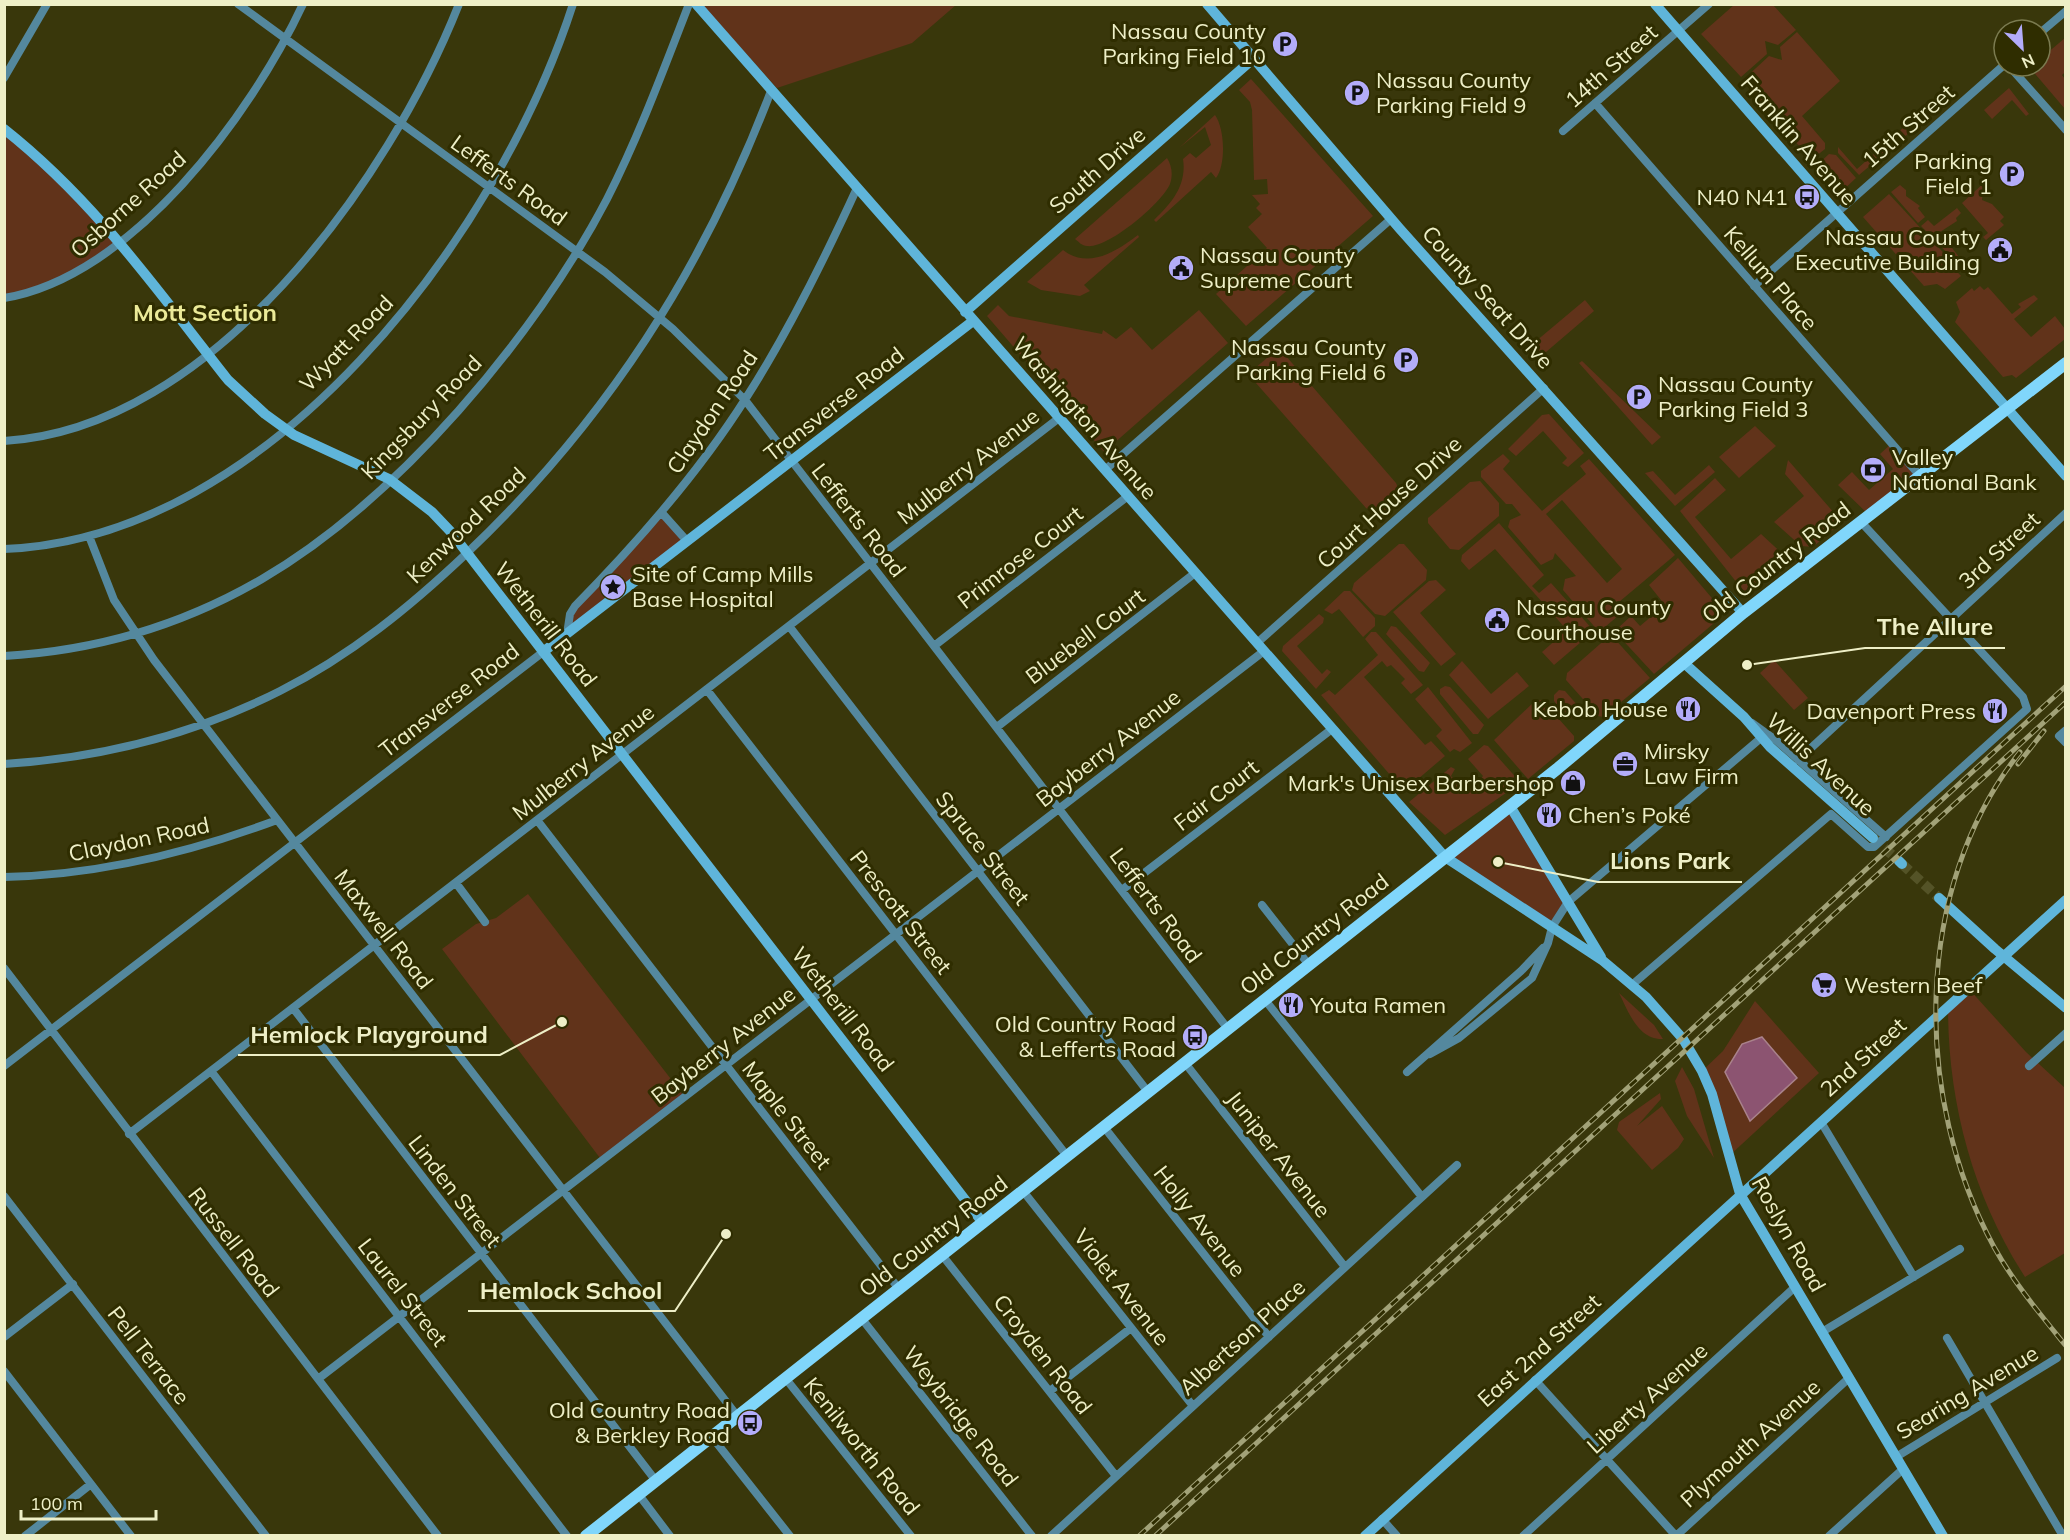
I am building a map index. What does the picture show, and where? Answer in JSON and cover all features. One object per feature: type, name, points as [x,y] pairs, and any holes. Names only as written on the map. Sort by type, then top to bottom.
[{"type":"main road","name":"Old Country Road","points":[[586,1536],[1510,806],[1743,613],[2066,363]]},
{"type":"street","points":[[4,78],[47,4]]},
{"type":"street","name":"Lefferts Road","points":[[238,4],[576,251],[660,319],[745,400],[1228,1029]]},
{"type":"street","name":"Osborne Road","points":[[4,298],[46,288],[75,275],[120,242],[164,202],[207,156],[253,95],[286,41],[303,4]]},
{"type":"street","points":[[4,441],[66,431],[112,416],[175,380],[266,302],[309,256],[360,191],[402,125],[442,48],[459,4]]},
{"type":"street","name":"Wyatt Road","points":[[4,549],[89,536],[140,520],[198,492],[236,468],[287,427],[338,380],[388,327],[444,258],[489,188],[526,120],[552,62],[573,4]]},
{"type":"street","name":"Kingsbury Road","points":[[4,656],[66,650],[136,634],[191,614],[263,579],[318,541],[436,435],[487,376],[540,307],[576,251],[636,140],[689,4]]},
{"type":"street","name":"Washington Avenue","points":[[696,4],[1445,857]]},
{"type":"street","name":"County Seat Drive","points":[[1207,4],[1391,219],[1743,613]]},
{"type":"street","name":"Franklin Avenue","points":[[1655,4],[2066,476]]},
{"type":"street","name":"14th Street","points":[[1563,131],[1709,4]]},
{"type":"street","points":[[2052,22],[2066,10]]},
{"type":"street","name":"South Drive","points":[[966,312],[1254,58]]},
{"type":"street","name":"15th Street","points":[[1754,286],[1992,76]]},
{"type":"street","points":[[2020,78],[2066,130]]},
{"type":"street","name":"Kenwood Road","points":[[4,764],[83,756],[122,748],[203,724],[280,691],[337,659],[398,614],[501,521],[559,458],[611,393],[660,319],[724,203],[771,91]]},
{"type":"street","name":"Kellum Place","points":[[1595,103],[1921,477]]},
{"type":"street","name":"Wetherill Road","points":[[4,129],[78,194],[120,242],[207,354],[243,395],[287,427],[294,435],[389,479],[432,512],[467,553],[983,1223]]},
{"type":"street","name":"Claydon Road","points":[[567,634],[570,614],[575,606],[626,555],[662,513],[745,400],[803,300],[857,188]]},
{"type":"street","points":[[1105,470],[1391,219]]},
{"type":"street","name":"Transverse Road","points":[[4,1066],[974,321]]},
{"type":"street","name":"Court House Drive","points":[[1260,647],[1544,388]]},
{"type":"street","name":"Mulberry Avenue","points":[[129,1134],[1059,418]]},
{"type":"street","name":"Primrose Court","points":[[934,646],[1128,496]]},
{"type":"street","points":[[662,513],[687,541]]},
{"type":"street","name":"3rd Street","points":[[1798,760],[2066,513]]},
{"type":"street","points":[[1633,984],[1831,814],[1868,847],[1874,847],[2027,709],[2023,697],[1861,522]]},
{"type":"street","name":"Maxwell Road","points":[[89,536],[114,600],[136,634],[738,1417]]},
{"type":"street","name":"Bluebell Court","points":[[997,727],[1195,573]]},
{"type":"street","name":"Spruce Street","points":[[789,627],[1148,1092]]},
{"type":"street","name":"Bayberry Avenue","points":[[318,1379],[1059,808],[1260,647]]},
{"type":"street","name":"Willis Avenue","points":[[1684,663],[1886,837]]},
{"type":"street","name":"Prescott Street","points":[[707,690],[1067,1156]]},
{"type":"street","name":"Willis Avenue","points":[[1744,717],[1761,738],[1873,838]]},
{"type":"street","name":"Fair Court","points":[[1122,890],[1332,729]]},
{"type":"street","points":[[2062,733],[2066,743]]},
{"type":"street","points":[[1430,1054],[1460,1038],[1532,978],[1548,943],[1552,927],[1568,902],[1761,738]]},
{"type":"street","name":"Roslyn Road","points":[[1510,806],[1602,960]]},
{"type":"street","name":"Claydon Road","points":[[4,877],[55,875],[142,861],[209,844],[277,820]]},
{"type":"street","name":"Maple Street","points":[[537,820],[899,1289]]},
{"type":"street","name":"Roslyn Road","points":[[1445,857],[1602,960],[1633,984],[1677,1031],[1705,1076],[1740,1194],[1943,1536]]},
{"type":"street","points":[[456,883],[485,922]]},
{"type":"street","points":[[1939,898],[2004,957],[2066,1008]]},
{"type":"street","name":"2nd Street","points":[[1740,1194],[2066,900]]},
{"type":"street","points":[[1262,905],[1309,965]]},
{"type":"street","points":[[1407,1072],[1430,1054],[1548,943]]},
{"type":"street","name":"Russell Road","points":[[4,968],[438,1536]]},
{"type":"street","points":[[1265,1000],[1422,1197]]},
{"type":"street","name":"Linden Street","points":[[292,1008],[656,1481]]},
{"type":"street","points":[[2029,1066],[2066,1033]]},
{"type":"street","name":"Juniper Avenue","points":[[1185,1063],[1345,1267]]},
{"type":"street","name":"Laurel Street","points":[[211,1071],[567,1536]]},
{"type":"street","points":[[1821,1122],[1914,1277]]},
{"type":"street","name":"Holly Avenue","points":[[1104,1127],[1269,1337]]},
{"type":"street","name":"Albertson Place","points":[[1051,1536],[1457,1165]]},
{"type":"street","name":"Violet Avenue","points":[[1023,1191],[1193,1406]]},
{"type":"street","name":"East 2nd Street","points":[[1365,1536],[1740,1194]]},
{"type":"street","name":"Pell Terrace","points":[[4,1196],[266,1536]]},
{"type":"street","points":[[1822,1332],[1960,1249]]},
{"type":"street","name":"Croyden Road","points":[[942,1255],[1116,1476]]},
{"type":"street","points":[[4,1337],[73,1284]]},
{"type":"street","name":"Liberty Avenue","points":[[1523,1536],[1795,1287]]},
{"type":"street","name":"Weybridge Road","points":[[862,1319],[1032,1536]]},
{"type":"street","points":[[1050,1391],[1131,1328]]},
{"type":"street","points":[[1947,1338],[2063,1536]]},
{"type":"street","name":"Searing Avenue","points":[[1896,1457],[2057,1358]]},
{"type":"street","points":[[4,1371],[131,1536]]},
{"type":"street","name":"Plymouth Avenue","points":[[1676,1536],[1849,1378]]},
{"type":"street","name":"Kenilworth Road","points":[[786,1379],[911,1536]]},
{"type":"street","points":[[1534,1380],[1676,1536]]},
{"type":"street","points":[[712,1437],[790,1536]]},
{"type":"street","points":[[1829,1536],[1903,1468]]},
{"type":"street","points":[[25,1536],[91,1484]]},
{"type":"street","points":[[639,1495],[670,1536]]},
{"type":"street","points":[[1382,1520],[1397,1536]]},
{"type":"shaded area","points":[[702,5],[956,5],[912,43],[777,88]]},
{"type":"shaded area","points":[[1734,5],[1773,5],[1796,30],[1778,45],[1765,41],[1767,54],[1741,77],[1701,34]]},
{"type":"shaded area","points":[[1797,32],[1840,81],[1802,116],[1825,143],[1825,149],[1811,160],[1743,80],[1769,56],[1782,60],[1780,47]]},
{"type":"shaded area","points":[[2065,38],[2065,72],[2062,75],[2065,79],[2065,109],[2039,78],[2052,78],[2052,49]]},
{"type":"shaded area","points":[[1251,79],[1373,216],[1246,326],[1216,294],[1267,248],[1248,227],[1262,214],[1256,208],[1260,204],[1252,195],[1268,194],[1267,179],[1254,180],[1252,110],[1250,102],[1239,90]]},
{"type":"shaded area","points":[[2009,88],[2029,114],[2026,116],[2012,100],[1992,119],[1984,110]]},
{"type":"shaded area","points":[[1941,94],[1947,101],[1859,175],[1838,153],[1838,147],[1857,169]]},
{"type":"shaded area","points":[[1215,115],[1221,129],[1223,147],[1221,165],[1216,178],[1211,172],[1156,222],[1154,220],[1177,193],[1183,177],[1183,159],[1190,153],[1196,158],[1211,145],[1205,127],[1179,148]]},
{"type":"shaded area","points":[[4,129],[120,241],[75,275],[4,298]]},
{"type":"shaded area","points":[[1829,154],[1836,155],[1856,178],[1840,193],[1816,166]]},
{"type":"shaded area","points":[[1167,158],[1172,171],[1170,184],[1146,213],[1120,233],[1096,245],[1085,246],[1075,239]]},
{"type":"shaded area","points":[[1985,182],[1989,186],[1983,192],[1982,200],[1992,204],[2004,217],[2000,221],[2004,225],[1986,240],[1983,237],[1988,233],[1962,203]]},
{"type":"shaded area","points":[[1900,185],[1906,190],[1906,196],[1920,206],[1918,208],[1925,217],[1918,223],[1891,192]]},
{"type":"shaded area","points":[[1889,194],[1953,263],[1951,265],[1961,276],[1945,289],[1937,284],[1924,286],[1863,217]]},
{"type":"shaded area","points":[[1957,208],[1961,213],[1956,218],[1957,221],[1940,232],[1959,257],[1955,261],[1921,226],[1928,220],[1934,226]]},
{"type":"shaded area","points":[[1138,235],[1139,237],[1084,285],[1090,291],[1080,296],[1041,290],[1027,282],[1063,250],[1082,258],[1102,256]]},
{"type":"shaded area","points":[[1980,286],[1984,290],[1988,287],[2012,314],[2021,307],[2018,304],[2034,295],[2038,299],[2014,319],[2031,337],[2055,316],[2065,329],[2065,339],[2016,378],[2012,375],[2003,377],[1955,322],[1960,312],[1956,302],[1972,288],[1974,291]]},
{"type":"shaded area","points":[[1585,300],[1594,311],[1539,358],[1529,347]]},
{"type":"shaded area","points":[[998,305],[1009,316],[1102,334],[1103,330],[1116,339],[1131,327],[1152,350],[1199,310],[1228,343],[1104,452],[987,316]]},
{"type":"shaded area","points":[[1279,348],[1396,483],[1399,499],[1390,512],[1377,514],[1366,508],[1248,374]]},
{"type":"shaded area","points":[[1582,361],[1661,437],[1652,445],[1579,363]]},
{"type":"shaded area","points":[[1549,414],[1584,453],[1568,467],[1562,463],[1567,458],[1543,431],[1516,456],[1508,449],[1542,415]]},
{"type":"shaded area","points":[[1755,426],[1776,446],[1739,478],[1719,457]]},
{"type":"shaded area","points":[[1892,443],[1921,477],[1869,515],[1838,485],[1852,472],[1869,490],[1893,469],[1880,454]]},
{"type":"shaded area","points":[[1503,454],[1510,461],[1503,469],[1542,511],[1586,474],[1580,466],[1589,459],[1675,555],[1619,602],[1625,610],[1599,632],[1563,590],[1565,579],[1576,576],[1555,553],[1553,559],[1541,565],[1508,527],[1510,520],[1521,515],[1512,504],[1506,504],[1481,477],[1481,471]],"holes":[[[1562,500],[1622,569],[1607,583],[1546,514]]]},
{"type":"shaded area","points":[[1788,460],[1842,522],[1813,547],[1801,546],[1774,522],[1804,496],[1785,474]]},
{"type":"shaded area","points":[[1709,465],[1715,472],[1675,506],[1645,473],[1653,471],[1675,495]]},
{"type":"shaded area","points":[[1715,478],[1726,490],[1695,517],[1731,559],[1761,534],[1787,558],[1745,593],[1680,511]]},
{"type":"shaded area","points":[[1480,481],[1499,503],[1499,516],[1459,550],[1450,549],[1428,523],[1428,518],[1470,482]]},
{"type":"shaded area","points":[[662,513],[687,541],[566,633],[570,614]]},
{"type":"shaded area","points":[[1499,523],[1544,575],[1532,586],[1539,593],[1551,583],[1594,631],[1554,665],[1542,652],[1567,630],[1495,549],[1469,570],[1461,561],[1462,555]]},
{"type":"shaded area","points":[[1399,544],[1404,544],[1427,570],[1426,580],[1385,616],[1375,614],[1352,590],[1354,583]]},
{"type":"shaded area","points":[[1678,558],[1722,610],[1720,618],[1654,674],[1617,634],[1618,628],[1631,616],[1640,626],[1665,605],[1649,585]]},
{"type":"shaded area","points":[[1436,580],[1446,590],[1420,613],[1456,654],[1441,666],[1393,612],[1429,581]]},
{"type":"shaded area","points":[[1344,591],[1350,591],[1375,618],[1375,626],[1363,637],[1339,609],[1332,614],[1324,610]]},
{"type":"shaded area","points":[[1319,614],[1324,618],[1323,623],[1297,646],[1322,674],[1327,669],[1331,672],[1316,689],[1282,651],[1283,646]]},
{"type":"shaded area","points":[[1391,626],[1396,627],[1430,663],[1424,672],[1419,671],[1386,634]]},
{"type":"shaded area","points":[[1371,632],[1376,632],[1423,685],[1411,694],[1401,683],[1405,679],[1391,665],[1387,667],[1382,661],[1364,677],[1425,745],[1431,741],[1445,756],[1404,791],[1321,695],[1329,690],[1335,695],[1378,655],[1365,639]]},
{"type":"shaded area","points":[[1608,637],[1613,637],[1650,678],[1603,717],[1598,716],[1566,680],[1567,673]]},
{"type":"shaded area","points":[[1774,660],[1808,698],[1794,710],[1760,673]]},
{"type":"shaded area","points":[[1462,661],[1491,694],[1517,672],[1529,686],[1488,719],[1449,675]]},
{"type":"shaded area","points":[[1445,686],[1450,687],[1484,725],[1478,734],[1473,734],[1440,694],[1440,689]]},
{"type":"shaded area","points":[[1428,687],[1472,743],[1460,752],[1454,749],[1450,752],[1436,736],[1442,730],[1415,699]]},
{"type":"shaded area","points":[[1559,690],[1565,691],[1579,707],[1580,710],[1572,712],[1573,717],[1569,719],[1554,701],[1554,695]]},
{"type":"shaded area","points":[[1542,700],[1574,736],[1574,741],[1528,779],[1494,740],[1535,701]]},
{"type":"shaded area","points":[[1484,745],[1488,746],[1520,782],[1445,835],[1409,802],[1451,767],[1455,769],[1451,776],[1465,792],[1481,785],[1479,781],[1483,776],[1468,759]]},
{"type":"shaded area","points":[[1510,806],[1568,902],[1552,927],[1445,857]]},
{"type":"shaded area","points":[[528,894],[684,1096],[600,1158],[442,949],[476,924],[496,918]]},
{"type":"shaded area","points":[[1968,988],[2026,1052],[2065,1088],[2065,1253],[2025,1277],[1991,1214],[1967,1148],[1959,1113],[1949,1043],[1948,1007]]},
{"type":"shaded area","points":[[1619,993],[1654,1025],[1663,1039],[1654,1038],[1640,1030]]},
{"type":"shaded area","points":[[1755,1001],[1819,1073],[1729,1156],[1702,1071],[1723,1051]]},
{"type":"shaded area","points":[[1762,1037],[1797,1078],[1750,1121],[1725,1072],[1742,1044]]},
{"type":"shaded area","points":[[1682,1067],[1694,1089],[1714,1158],[1687,1116],[1675,1081]]},
{"type":"shaded area","points":[[1660,1093],[1661,1099],[1637,1126],[1662,1106],[1684,1139],[1678,1148],[1652,1170],[1617,1130],[1619,1122]]},
{"type":"tunnel","points":[[1873,838],[1899,861]]},
{"type":"tunnel","points":[[1902,864],[1939,898]]},
{"type":"railway","points":[[1139,1536],[2066,686]]},
{"type":"railway","points":[[1155,1536],[2066,702]]},
{"type":"railway","points":[[2018,764],[2044,731]]},
{"type":"railway","points":[[2020,752],[1985,806],[1959,866],[1943,929],[1936,995],[1938,1061],[1949,1126],[1967,1189],[1994,1247],[2010,1273],[2066,1346]]},
{"type":"place","name":"Nassau County Parking Field 10","points":[[1285,44]]},
{"type":"place","name":"Nassau County Parking Field 9","points":[[1357,93]]},
{"type":"place","name":"Parking Field 1","points":[[2012,174]]},
{"type":"place","name":"N40 N41","points":[[1807,197]]},
{"type":"place","name":"Nassau County Executive Building","points":[[2000,250]]},
{"type":"place","name":"Nassau County Supreme Court","points":[[1181,268]]},
{"type":"place","name":"Nassau County Parking Field 6","points":[[1406,360]]},
{"type":"place","name":"Nassau County Parking Field 3","points":[[1639,397]]},
{"type":"place","name":"Valley National Bank","points":[[1873,470]]},
{"type":"place","name":"Site of Camp Mills Base Hospital","points":[[613,587]]},
{"type":"place","name":"Nassau County Courthouse","points":[[1497,620]]},
{"type":"place","name":"The Allure","points":[[1747,665]]},
{"type":"place","name":"Kebob House","points":[[1688,709]]},
{"type":"place","name":"Davenport Press","points":[[1995,711]]},
{"type":"place","name":"Mirsky Law Firm","points":[[1625,764]]},
{"type":"place","name":"Mark's Unisex Barbershop","points":[[1573,783]]},
{"type":"place","name":"Chen’s Poké","points":[[1549,815]]},
{"type":"place","name":"Lions Park","points":[[1498,862]]},
{"type":"place","name":"Western Beef","points":[[1824,985]]},
{"type":"place","name":"Youta Ramen","points":[[1291,1005]]},
{"type":"place","name":"Hemlock Playground","points":[[562,1022]]},
{"type":"place","name":"Old Country Road & Lefferts Road","points":[[1195,1037]]},
{"type":"place","name":"Hemlock School","points":[[726,1234]]},
{"type":"place","name":"Old Country Road & Berkley Road","points":[[750,1423]]},
{"type":"district","name":"Mott Section","points":[[205,312]]}]
